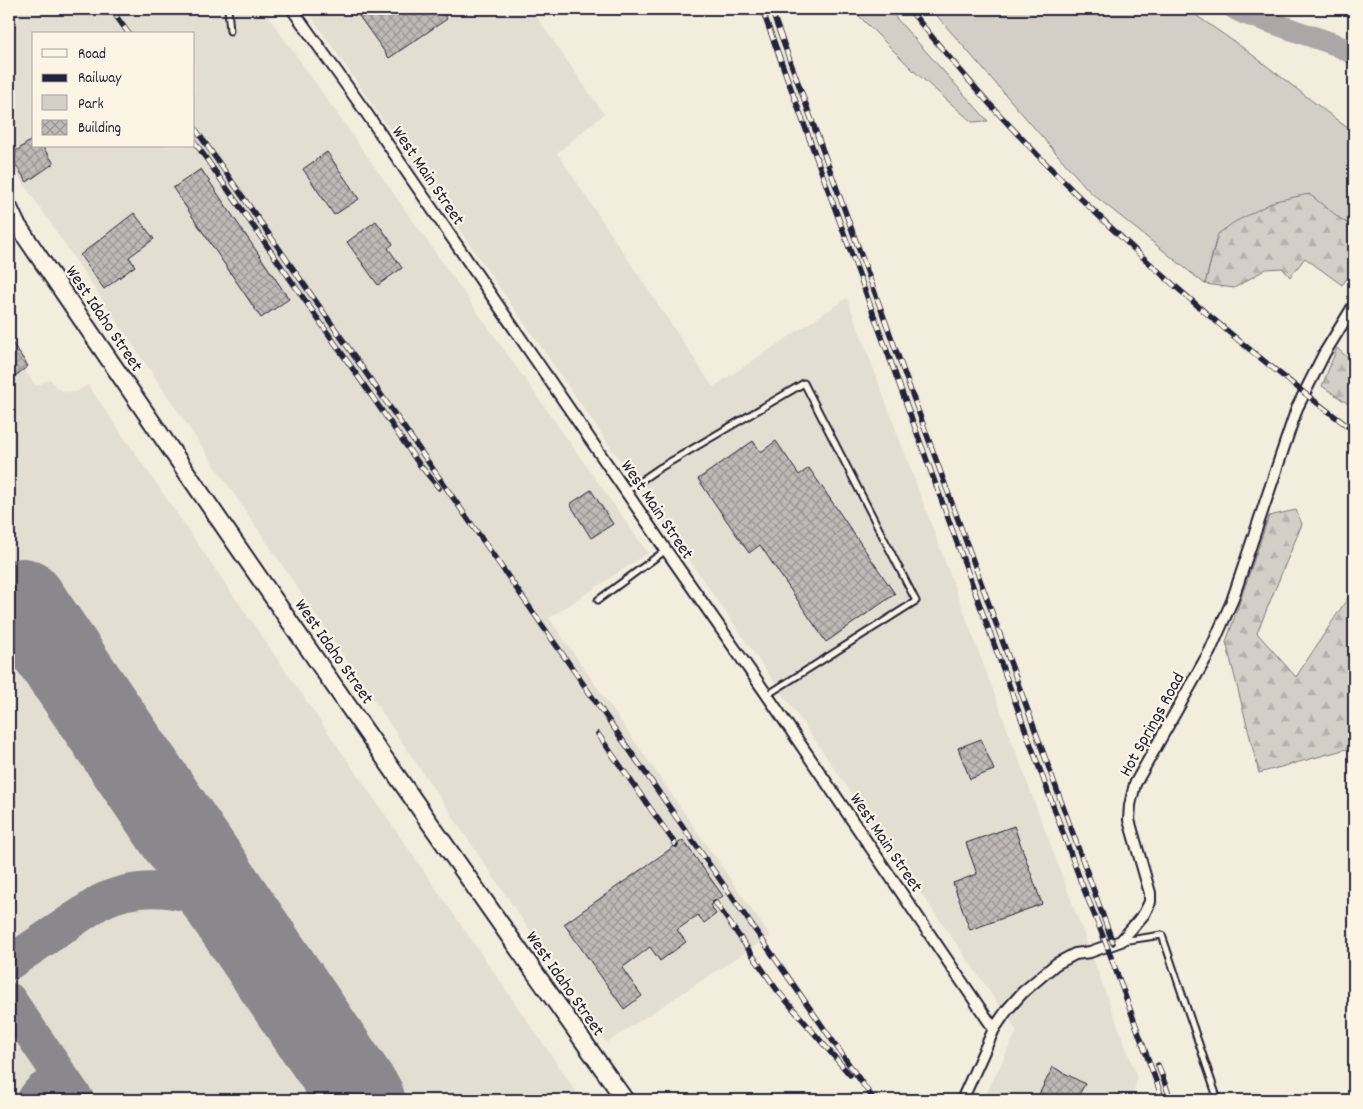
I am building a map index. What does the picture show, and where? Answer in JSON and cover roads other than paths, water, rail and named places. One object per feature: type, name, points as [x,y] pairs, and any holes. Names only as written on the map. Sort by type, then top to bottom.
[{"type":"main road","name":"West Idaho Street","points":[[11,215],[470,882],[625,1100]]},
{"type":"street","name":"West Main Street","points":[[292,9],[367,114],[767,695],[994,1029]]},
{"type":"street","name":"Hot Springs Road","points":[[1121,941],[1144,914],[1150,902],[1150,892],[1129,820],[1130,805],[1136,784],[1210,651],[1232,601],[1297,408],[1324,354],[1354,305]]},
{"type":"street","points":[[962,1100],[994,1029],[1023,992],[1056,964],[1075,954],[1090,952],[1121,941]]},
{"type":"lane","points":[[228,9],[230,31]]},
{"type":"lane","points":[[626,491],[804,383],[916,601],[767,695]]},
{"type":"lane","points":[[598,600],[666,550]]},
{"type":"lane","points":[[1121,941],[1162,935],[1218,1100]]},
{"type":"waterway","points":[[1235,9],[1334,44],[1354,54]]},
{"type":"railway","points":[[111,9],[128,32]]},
{"type":"railway","points":[[762,9],[1081,882],[1107,946],[1163,1100]]},
{"type":"railway","points":[[771,9],[1113,943]]},
{"type":"railway","points":[[909,9],[997,112],[1050,168],[1133,248],[1219,324],[1354,431]]},
{"type":"railway","points":[[195,128],[874,1100]]},
{"type":"railway","points":[[195,142],[419,464],[439,488]]},
{"type":"railway","points":[[598,734],[676,845]]},
{"type":"railway","points":[[715,902],[777,990],[850,1075]]},
{"type":"railway","points":[[1158,1065],[1171,1100]]}]
